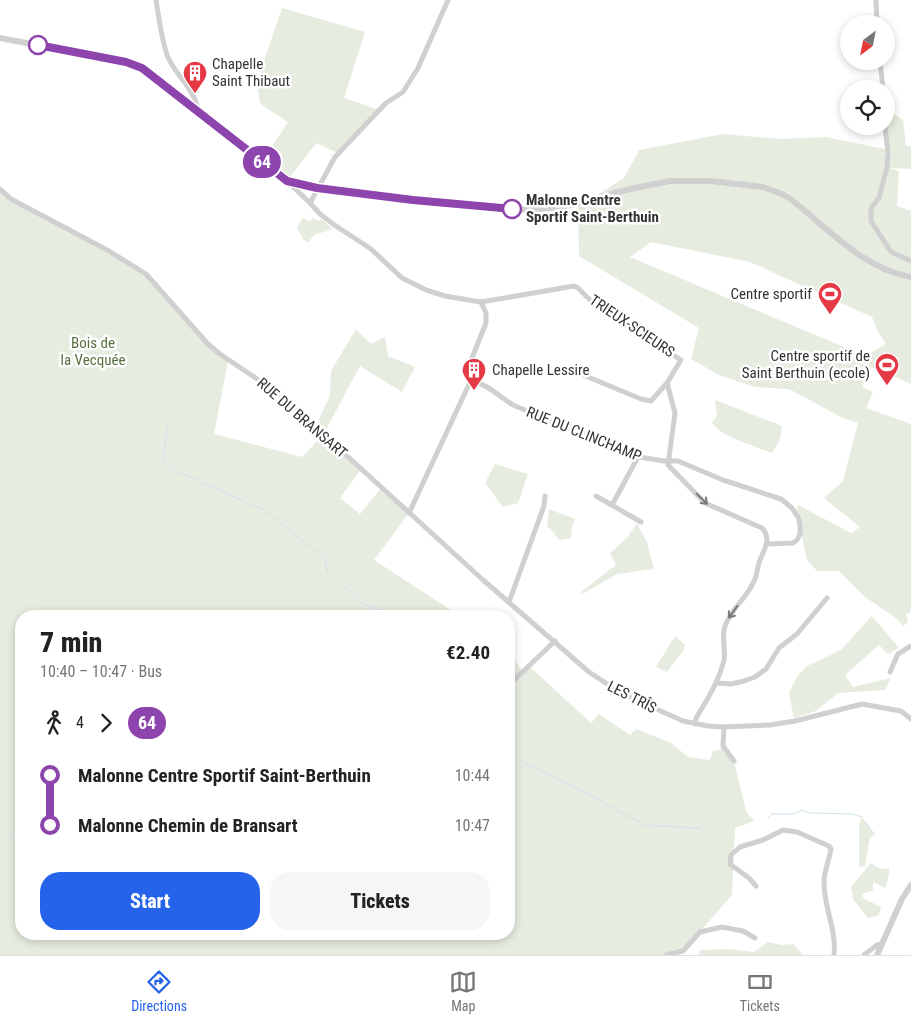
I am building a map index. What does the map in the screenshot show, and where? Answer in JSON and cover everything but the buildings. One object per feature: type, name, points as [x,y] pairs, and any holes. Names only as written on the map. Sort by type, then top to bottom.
[{"type":"street","points":[[156,0],[168,56],[186,84],[197,104],[198,110]]},
{"type":"street","points":[[310,203],[335,157],[386,103],[403,92],[418,68],[448,0]]},
{"type":"street","points":[[876,0],[877,15]]},
{"type":"street","points":[[0,38],[132,63],[148,71],[287,181],[328,221],[371,249],[402,278],[426,290],[445,296],[481,302],[486,313],[486,323],[468,368],[467,375],[471,380],[409,513]]},
{"type":"street","points":[[887,135],[887,167],[879,198],[871,208],[871,221],[891,252],[911,261]]},
{"type":"street","points":[[287,181],[317,188],[453,204],[528,210],[562,207],[630,188],[670,181],[711,181],[763,187],[792,200],[857,253],[876,266],[894,274],[911,277]]},
{"type":"street","name":"RUE DU BRANSART","points":[[0,189],[11,199],[109,251],[146,274],[208,344],[278,393],[409,513]]},
{"type":"street","name":"TRIEUX-SCIEURS","points":[[481,302],[574,286],[591,300],[681,360],[667,383],[675,413],[668,461]]},
{"type":"street","points":[[581,374],[641,399],[651,401],[667,383]]},
{"type":"street","name":"RUE DU CLINCHAMP","points":[[471,380],[498,392],[513,405],[638,458],[678,461],[724,480],[781,499],[792,508],[799,519],[801,531],[797,540],[790,544],[767,544]]},
{"type":"street","points":[[612,504],[638,458]]},
{"type":"street","points":[[668,461],[668,465],[691,487],[703,502],[762,528],[766,532],[767,544],[759,562],[754,582],[727,619],[724,659],[716,683],[696,718],[695,724]]},
{"type":"street","points":[[509,602],[544,506],[545,496]]},
{"type":"street","points":[[596,496],[641,522]]},
{"type":"street","name":"LES TRÎS","points":[[409,513],[589,672],[620,693],[669,715],[695,724],[724,727],[770,725],[790,722],[862,704],[900,711],[911,719]]},
{"type":"street","points":[[716,683],[731,684],[744,681],[761,673],[766,669],[780,648],[797,634],[827,598]]},
{"type":"street","points":[[515,679],[555,642]]},
{"type":"street","points":[[890,672],[898,654],[911,646]]},
{"type":"street","points":[[724,727],[723,746],[734,761]]},
{"type":"street","points":[[756,886],[749,878],[730,864],[731,855],[740,847],[763,840],[783,830],[797,832],[829,846],[830,853],[824,881],[826,903],[833,935],[834,955]]},
{"type":"street","points":[[877,955],[902,899],[911,885]]},
{"type":"street","points":[[666,955],[683,951],[700,932],[722,927],[743,931],[755,938]]},
{"type":"street","points":[[864,955],[877,945],[882,944]]},
{"type":"green space","points":[[282,8],[365,32],[344,98],[379,110],[338,153],[316,143],[287,181],[262,162],[288,122],[260,104],[257,82]]},
{"type":"green space","points":[[895,115],[903,120],[906,146],[911,146],[911,169],[890,168],[899,171],[897,206],[911,211],[911,384],[871,367],[862,387],[873,392],[866,408],[911,424],[911,612],[906,614],[908,622],[903,626],[896,618],[865,597],[839,571],[817,571],[807,560],[797,512],[798,505],[851,533],[860,527],[824,498],[843,481],[858,423],[843,418],[789,389],[755,387],[719,375],[691,359],[699,328],[579,256],[578,203],[596,196],[624,178],[639,150],[723,134],[779,139],[826,137],[885,149],[885,168],[888,153],[888,135],[895,135]],"holes":[[[651,242],[750,262],[872,317],[878,332],[886,344],[865,356],[630,257]]]},
{"type":"green space","name":"Bois de la Vecquée","points":[[0,189],[11,199],[146,274],[199,334],[228,361],[214,434],[302,457],[323,435],[361,469],[340,498],[360,514],[381,488],[409,513],[374,560],[451,610],[15,610],[15,940],[515,940],[515,660],[522,671],[530,667],[591,723],[599,714],[630,735],[636,729],[671,743],[688,757],[710,760],[713,751],[724,748],[734,761],[746,811],[754,821],[735,828],[732,895],[683,951],[668,955],[0,955]]},
{"type":"green space","points":[[303,218],[309,222],[313,218],[319,221],[321,219],[333,229],[314,235],[308,243],[303,239],[297,227]]},
{"type":"green space","points":[[356,329],[371,344],[385,337],[388,356],[415,367],[402,392],[360,366],[323,435],[319,419],[330,396],[331,371]]},
{"type":"green space","points":[[715,400],[782,426],[780,440],[772,453],[729,436],[715,427],[712,422],[717,416]]},
{"type":"green space","points":[[495,464],[528,474],[518,503],[503,507],[485,483]]},
{"type":"green space","points":[[549,509],[575,519],[571,538],[559,540],[551,529],[547,527]]},
{"type":"green space","points":[[637,523],[647,542],[654,569],[617,574],[582,594],[581,592],[616,565],[610,553],[627,538]]},
{"type":"green space","points":[[872,616],[899,648],[888,654],[879,645],[845,675],[853,687],[891,678],[885,690],[838,693],[816,711],[794,718],[789,693],[797,677],[807,666],[841,650]]},
{"type":"green space","points":[[675,636],[685,645],[684,650],[667,672],[656,667]]},
{"type":"green space","points":[[862,817],[875,834],[870,838],[865,866],[859,867],[859,824]]},
{"type":"green space","points":[[871,863],[878,868],[889,869],[889,875],[885,888],[873,882],[873,890],[862,894],[863,898],[881,907],[879,915],[868,918],[853,899],[851,887]]},
{"type":"green space","points":[[768,942],[782,945],[793,944],[803,955],[699,955],[700,950],[729,949],[754,952]]},
{"type":"waterway","points":[[167,466],[163,456],[168,427]]},
{"type":"waterway","points":[[170,468],[264,510],[324,558],[328,572],[362,603],[379,610]]},
{"type":"waterway","points":[[515,758],[582,791],[645,825],[699,828],[708,823]]},
{"type":"waterway","points":[[768,818],[772,814],[792,814],[802,810],[810,813],[853,814],[862,817]]},
{"type":"waterway","points":[[866,822],[871,830]]},
{"type":"waterway","points":[[0,845],[15,830]]},
{"type":"bus line","name":"64","points":[[38,45],[132,63],[148,71],[287,181],[317,188],[413,200],[512,209]]},
{"type":"place","name":"Chapelle Saint Thibaut","points":[[195,94]]},
{"type":"place","name":"Malonne Centre Sportif Saint-Berthuin","points":[[512,209]]},
{"type":"place","name":"Centre sportif","points":[[830,315]]},
{"type":"place","name":"Centre sportif de Saint Berthuin (ecole)","points":[[887,386]]},
{"type":"place","name":"Chapelle Lessire","points":[[474,391]]}]
